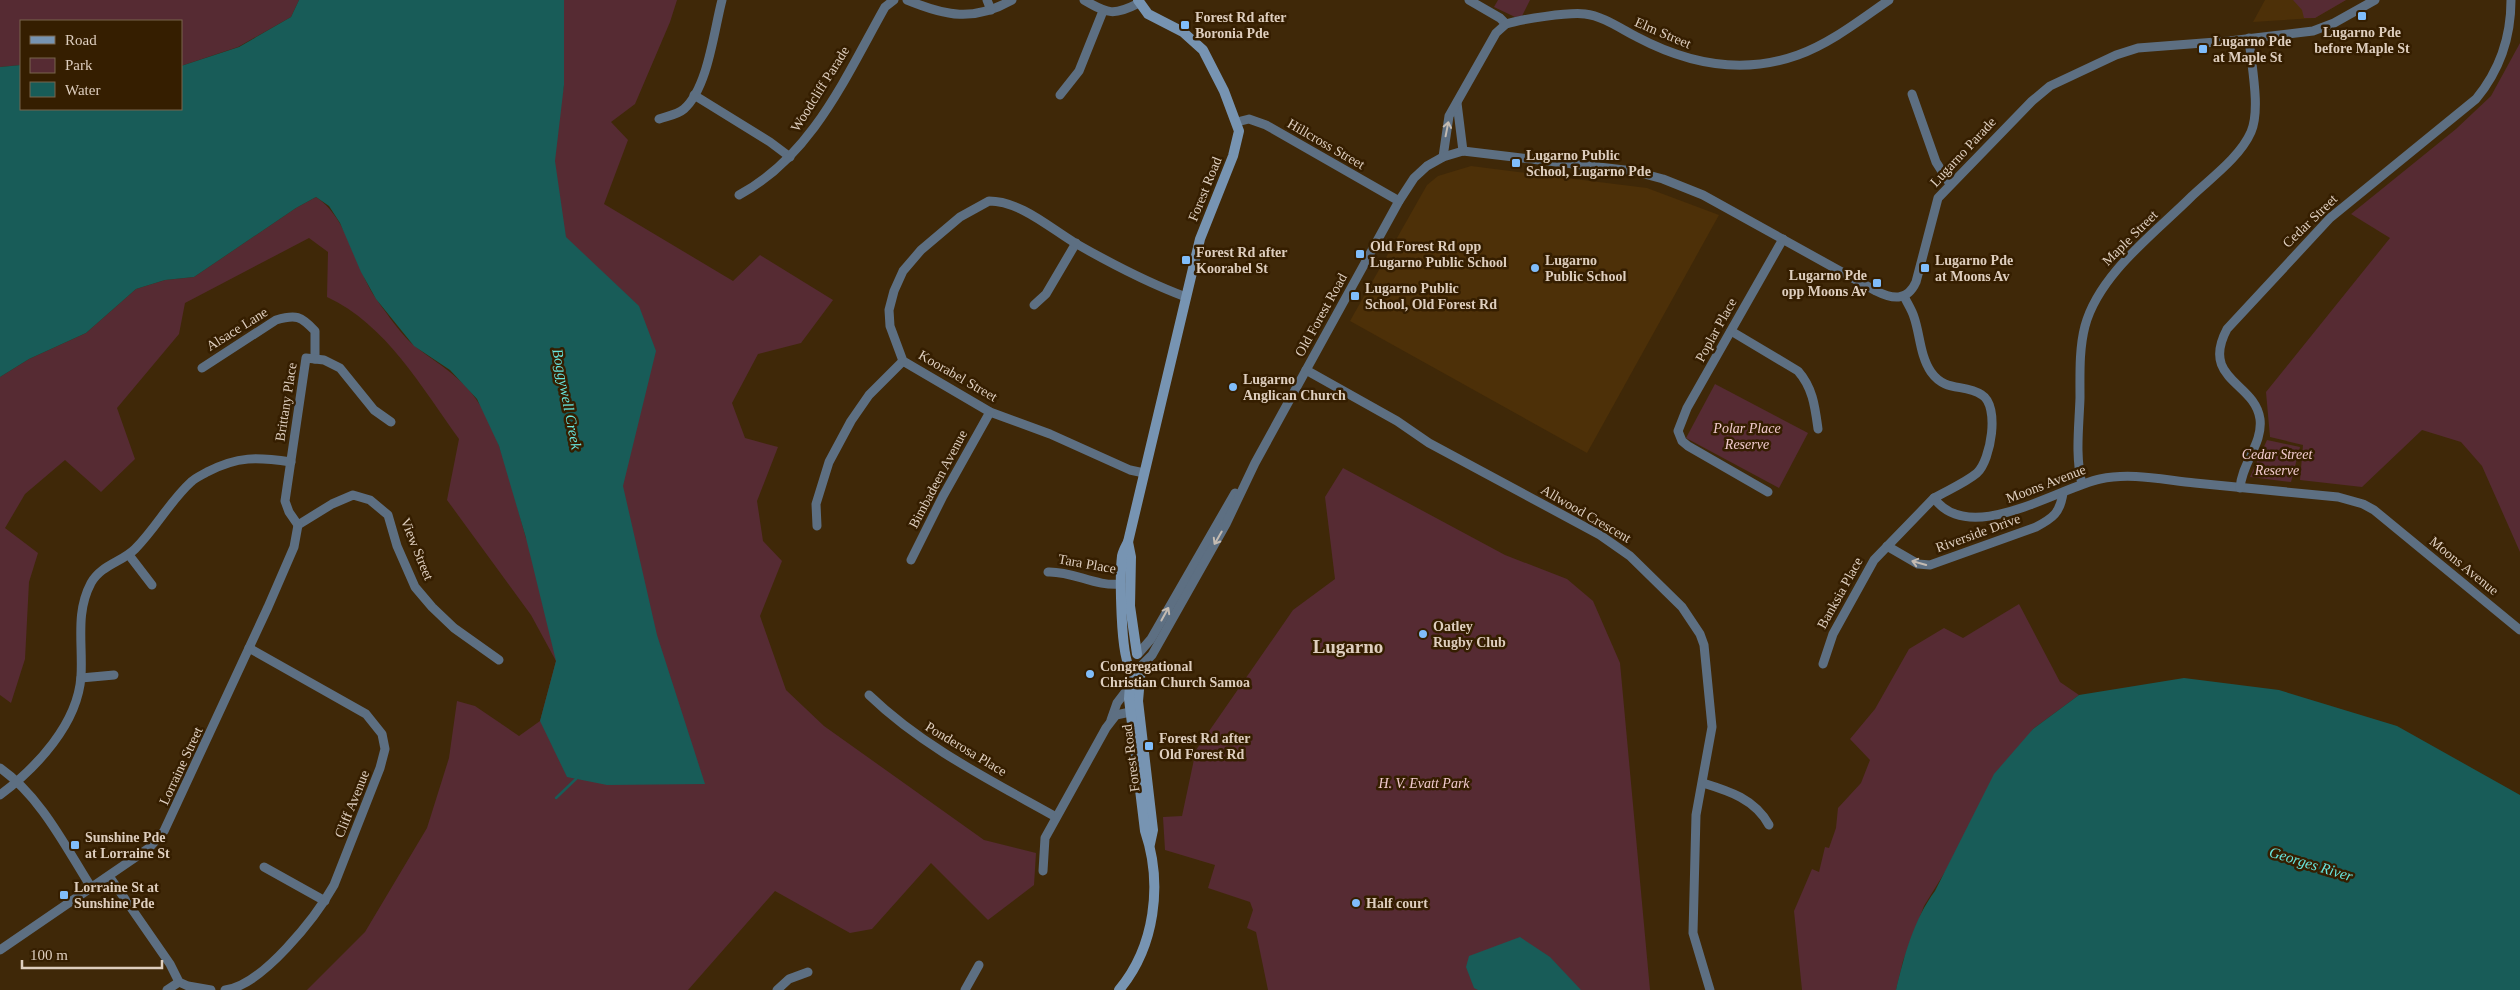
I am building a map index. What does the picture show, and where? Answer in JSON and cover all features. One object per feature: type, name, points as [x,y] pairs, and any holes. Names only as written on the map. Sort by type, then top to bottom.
[{"type":"street","points":[[659,119],[682,110],[694,95],[706,65],[722,0]]},
{"type":"street","points":[[906,0],[925,8],[956,15],[991,10],[1012,0]]},
{"type":"street","points":[[988,0],[991,10]]},
{"type":"street","points":[[1084,0],[1103,10],[1121,13],[1139,2]]},
{"type":"street","points":[[1443,157],[1449,116],[1496,33],[1506,24],[1500,18],[1468,0]]},
{"type":"street","name":"Elm Street","points":[[1506,24],[1584,14],[1599,18],[1661,50],[1688,59],[1713,65],[1746,65],[1774,62],[1813,49],[1889,0]]},
{"type":"street","name":"Lugarno Parade","points":[[1904,296],[1916,282],[1935,205],[1950,184],[2032,100],[2050,86],[2068,76],[2138,48],[2314,31],[2339,20],[2375,0]]},
{"type":"street","name":"Cedar Street","points":[[2240,488],[2242,471],[2259,435],[2260,417],[2253,402],[2228,377],[2221,363],[2220,348],[2227,330],[2330,218],[2476,99],[2500,64],[2508,35],[2511,0]]},
{"type":"street","name":"Woodcliff Parade","points":[[739,195],[764,181],[790,157],[820,120],[891,1]]},
{"type":"street","name":"Forest Road","points":[[1135,711],[1138,695],[1121,584],[1122,558],[1128,542],[1202,232],[1236,148],[1239,131],[1237,122],[1212,67],[1199,45],[1183,32],[1152,17],[1139,2]]},
{"type":"street","points":[[1060,95],[1079,71],[1103,10]]},
{"type":"street","name":"Maple Street","points":[[2082,484],[2078,464],[2081,351],[2088,316],[2101,290],[2117,270],[2224,166],[2248,138],[2253,125],[2254,110],[2249,38]]},
{"type":"street","points":[[1912,94],[1933,155],[1950,184]]},
{"type":"street","points":[[694,95],[770,142],[790,157]]},
{"type":"street","points":[[1457,103],[1463,151],[1537,158],[1649,175],[1703,195],[1883,294],[1893,298],[1904,296],[1914,316],[1926,363],[1932,373],[1949,386],[1983,396],[1990,405],[1992,412],[1990,438],[1983,466],[1969,478],[1934,498]]},
{"type":"street","name":"Hillcross Street","points":[[1237,122],[1249,119],[1262,123],[1399,202]]},
{"type":"street","name":"Old Forest Road","points":[[1135,666],[1150,658],[1226,524],[1255,463],[1399,202],[1420,172],[1443,157],[1463,151]]},
{"type":"street","name":"Koorabel Street","points":[[1144,473],[1130,470],[1050,434],[990,412],[904,361],[890,326],[889,310],[894,291],[903,271],[921,250],[965,213],[984,203],[995,201],[1023,211],[1076,243],[1160,287],[1186,297]]},
{"type":"street","name":"Poplar Place","points":[[1768,492],[1688,446],[1675,436],[1682,417],[1783,239]]},
{"type":"street","points":[[1034,305],[1046,294],[1076,243]]},
{"type":"street","name":"Alsace Lane","points":[[202,368],[276,320],[289,316],[303,318],[315,331],[315,359]]},
{"type":"street","points":[[1731,331],[1789,364],[1804,378],[1813,395],[1818,429]]},
{"type":"street","name":"Brittany Place","points":[[298,525],[289,512],[285,500],[306,358],[324,360],[340,368],[374,410],[391,422]]},
{"type":"street","points":[[817,526],[816,504],[829,462],[851,421],[869,395],[904,361]]},
{"type":"street","name":"Allwood Crescent","points":[[1306,370],[1397,422],[1429,443],[1600,535],[1630,556],[1682,607],[1700,634],[1704,645],[1712,727],[1695,833],[1693,933],[1710,990]]},
{"type":"street","name":"Bimbadeen Avenue","points":[[911,560],[943,496],[990,412]]},
{"type":"street","points":[[0,795],[30,770],[60,731],[74,708],[81,678],[80,613],[92,582],[109,564],[129,555],[144,540],[191,481],[222,464],[244,458],[259,457],[291,462]]},
{"type":"street","name":"Old Forest Road","points":[[1137,654],[1154,634],[1218,519],[1255,463]]},
{"type":"street","name":"Moons Avenue","points":[[1934,498],[1938,504],[1957,514],[1973,517],[2001,516],[2082,484],[2117,476],[2338,497],[2363,504],[2520,630]]},
{"type":"street","name":"Riverside Drive","points":[[1888,546],[1918,564],[1930,565],[2036,527],[2052,519],[2058,512],[2063,493]]},
{"type":"street","name":"View Street","points":[[298,525],[332,504],[353,495],[370,500],[388,515],[397,546],[415,587],[454,628],[499,660]]},
{"type":"street","name":"Banksia Place","points":[[1823,664],[1833,634],[1874,560],[1934,498]]},
{"type":"street","name":"Lorraine Street","points":[[0,950],[149,848],[171,820],[294,547],[298,525]]},
{"type":"street","name":"Forest Road","points":[[1128,542],[1131,557],[1130,606],[1137,654]]},
{"type":"street","points":[[129,555],[152,585]]},
{"type":"street","name":"Tara Place","points":[[1048,572],[1066,573],[1105,584],[1121,584]]},
{"type":"street","points":[[1134,633],[1144,636],[1154,634]]},
{"type":"street","name":"Cliff Avenue","points":[[225,990],[245,985],[258,974],[305,927],[325,901],[334,885],[380,768],[384,749],[382,734],[366,714],[250,648]]},
{"type":"street","points":[[1135,666],[1130,655],[1137,654]]},
{"type":"street","name":"Forest Road","points":[[1118,990],[1139,960],[1150,929],[1153,889],[1150,845],[1153,830],[1130,686],[1135,666]]},
{"type":"street","points":[[81,678],[114,675]]},
{"type":"street","points":[[1043,871],[1045,838],[1110,722],[1117,703],[1130,686]]},
{"type":"street","name":"Ponderosa Place","points":[[869,695],[895,720],[933,747],[1056,817]]},
{"type":"street","points":[[1110,722],[1116,715],[1135,711]]},
{"type":"street","points":[[0,768],[18,781],[31,795],[92,887]]},
{"type":"street","points":[[1703,783],[1729,790],[1746,800],[1762,813],[1769,825]]},
{"type":"street","points":[[264,867],[325,901]]},
{"type":"street","points":[[109,876],[170,964],[179,982],[188,986],[211,990]]},
{"type":"street","points":[[965,990],[979,966]]},
{"type":"street","points":[[777,990],[789,978],[808,972]]},
{"type":"street","points":[[167,990],[179,982]]},
{"type":"shaded area","points":[[2265,0],[2346,0],[2315,18],[2253,22]]},
{"type":"shaded area","name":"Lugarno Public School","points":[[1471,166],[1647,188],[1719,215],[1587,453],[1350,321],[1427,185],[1438,176]]},
{"type":"green space","points":[[0,0],[299,0],[291,17],[238,47],[182,66],[182,20],[20,20],[20,65],[0,67]]},
{"type":"green space","points":[[564,0],[677,0],[670,22],[635,104],[611,122],[628,140],[604,204],[733,281],[760,255],[833,300],[801,343],[758,354],[732,403],[745,438],[778,447],[757,501],[763,541],[782,561],[760,616],[786,690],[824,726],[984,840],[1036,853],[1034,885],[988,920],[931,863],[872,929],[850,933],[775,891],[688,990],[307,990],[365,932],[427,828],[449,758],[457,701],[475,706],[519,736],[540,721],[556,661],[531,615],[447,500],[459,439],[417,379],[385,340],[367,323],[327,297],[328,252],[309,238],[185,303],[179,334],[117,408],[135,459],[101,492],[65,460],[25,494],[5,528],[38,553],[29,582],[25,659],[11,703],[0,695],[0,377],[29,359],[86,333],[136,289],[165,280],[194,277],[296,208],[316,197],[337,218],[369,287],[395,325],[411,343],[463,384],[485,413],[500,447],[526,538],[538,226],[564,85]]},
{"type":"green space","points":[[1498,0],[1530,0],[1522,16],[1515,17],[1494,7]]},
{"type":"green space","points":[[2293,0],[2346,0],[2315,18],[2304,18],[2302,10]]},
{"type":"green space","points":[[2520,43],[2520,552],[2482,466],[2461,442],[2422,430],[2362,487],[2300,480],[2303,445],[2270,437],[2266,392],[2390,238],[2351,214],[2456,129],[2491,96]]},
{"type":"green space","name":"Polar Place Reserve","points":[[1715,384],[1808,433],[1779,488],[1686,438]]},
{"type":"green space","name":"Cedar Street Reserve","points":[[2267,440],[2300,447],[2291,482],[2250,477]]},
{"type":"green space","name":"H. V. Evatt Park","points":[[1343,468],[1505,555],[1567,579],[1593,601],[1620,663],[1650,990],[1268,990],[1256,932],[1247,928],[1253,910],[1250,902],[1208,888],[1215,865],[1165,850],[1163,817],[1182,816],[1196,750],[1293,610],[1335,579],[1325,497]]},
{"type":"green space","points":[[2019,604],[2060,682],[2079,695],[2033,729],[1924,906],[1903,961],[1896,990],[1802,990],[1794,911],[1812,869],[1819,872],[1825,847],[1829,848],[1836,828],[1838,808],[1861,783],[1870,760],[1850,739],[1875,709],[1909,649],[1944,628],[1963,638]]},
{"type":"water","points":[[299,0],[564,0],[564,85],[555,161],[566,237],[639,306],[656,351],[623,486],[657,635],[705,784],[607,785],[567,777],[540,721],[556,661],[526,538],[499,446],[477,399],[450,370],[414,346],[376,299],[361,272],[340,223],[329,206],[316,197],[296,208],[194,277],[165,280],[136,289],[86,333],[29,359],[0,377],[0,67],[20,65],[20,110],[182,110],[182,66],[239,47],[291,17]]},
{"type":"water","name":"Georges River","points":[[2184,678],[2279,690],[2397,726],[2520,795],[2520,990],[1896,990],[1906,951],[1921,914],[1935,891],[1994,774],[2033,729],[2079,695]]},
{"type":"water","points":[[1520,937],[1550,957],[1581,990],[1478,990],[1474,988],[1466,967],[1469,956]]},
{"type":"waterway","name":"Boggywell Creek","points":[[556,798],[578,777]]},
{"type":"place","name":"Lugarno Pde before Maple St","points":[[2362,16]]},
{"type":"place","name":"Forest Rd after Boronia Pde","points":[[1185,25]]},
{"type":"place","name":"Lugarno Pde at Maple St","points":[[2203,49]]},
{"type":"place","name":"Lugarno Public School, Lugarno Pde","points":[[1516,163]]},
{"type":"place","name":"Old Forest Rd opp Lugarno Public School","points":[[1360,254]]},
{"type":"place","name":"Forest Rd after Koorabel St","points":[[1186,260]]},
{"type":"place","name":"Lugarno Public School","points":[[1535,268]]},
{"type":"place","name":"Lugarno Pde at Moons Av","points":[[1925,268]]},
{"type":"place","name":"Lugarno Pde opp Moons Av","points":[[1877,283]]},
{"type":"place","name":"Lugarno Public School, Old Forest Rd","points":[[1355,296]]},
{"type":"place","name":"Lugarno Anglican Church","points":[[1233,387]]},
{"type":"place","name":"Oatley Rugby Club","points":[[1423,634]]},
{"type":"place","name":"Congregational Christian Church Samoa","points":[[1090,674]]},
{"type":"place","name":"Forest Rd after Old Forest Rd","points":[[1149,746]]},
{"type":"place","name":"Sunshine Pde at Lorraine St","points":[[75,845]]},
{"type":"place","name":"Lorraine St at Sunshine Pde","points":[[64,895]]},
{"type":"place","name":"Half court","points":[[1356,903]]},
{"type":"district","name":"Lugarno","points":[[1348,646]]}]
